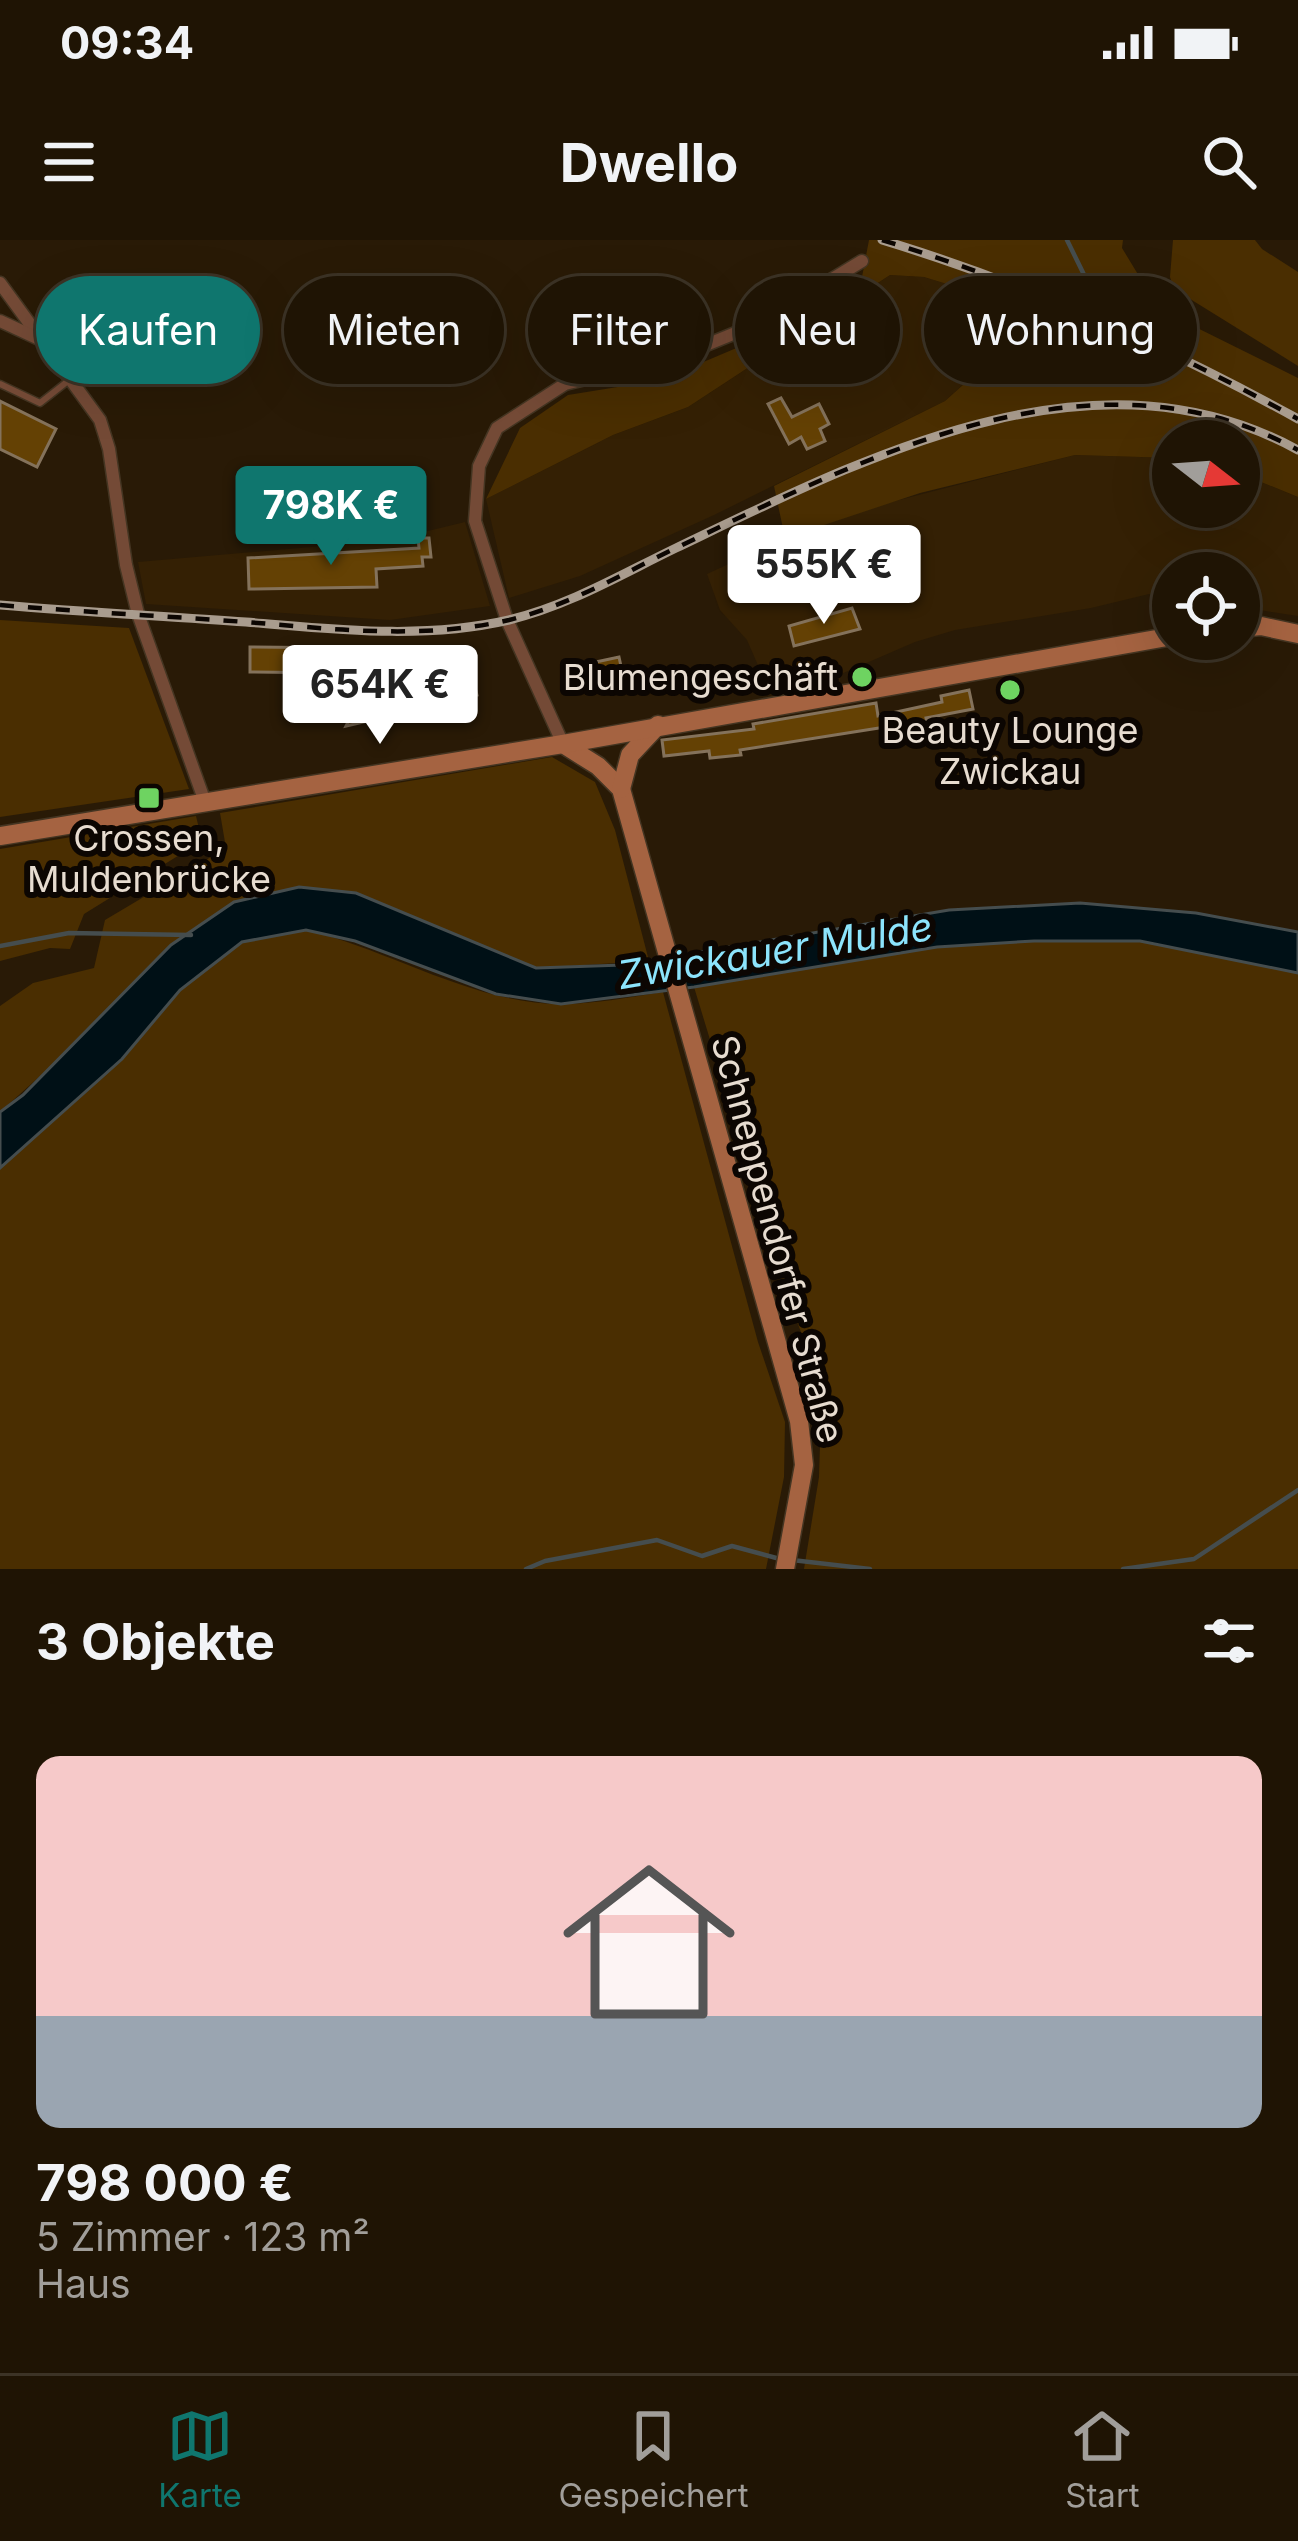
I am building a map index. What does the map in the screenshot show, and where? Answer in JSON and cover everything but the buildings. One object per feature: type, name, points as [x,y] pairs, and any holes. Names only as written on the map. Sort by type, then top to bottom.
[{"type":"street","points":[[711,343],[760,323],[862,261]]},
{"type":"street","points":[[0,284],[36,334]]},
{"type":"street","points":[[0,321],[36,337]]},
{"type":"street","points":[[74,384],[100,420],[138,614],[205,802]]},
{"type":"street","points":[[569,384],[496,428],[479,466],[475,521],[507,620],[563,744],[598,766],[621,789]]},
{"type":"street","points":[[1260,626],[1298,634]]},
{"type":"street","points":[[0,836],[563,744],[1152,640]]},
{"type":"street","points":[[621,789],[630,755],[658,725]]},
{"type":"street","name":"Schneppendorfer Straße","points":[[621,789],[799,1421],[804,1465],[785,1569]]},
{"type":"lane","points":[[0,384],[40,403],[63,384]]},
{"type":"shaded area","points":[[869,240],[1123,240],[1122,248],[1139,276],[890,275],[862,276]]},
{"type":"shaded area","points":[[1173,240],[1255,240],[1298,272],[1298,366],[1197,303],[1197,276],[1170,276]]},
{"type":"shaded area","points":[[890,275],[924,277],[924,384],[964,384],[945,401],[580,576],[509,598],[486,499],[613,435],[688,407],[735,376],[735,384],[900,384],[900,276]]},
{"type":"shaded area","points":[[1197,328],[1298,378],[1298,497],[1260,482],[1260,420],[1152,420],[1152,457],[1075,455],[920,493],[785,538],[774,486],[945,401],[964,384],[1197,384]]},
{"type":"shaded area","points":[[735,349],[735,376],[688,407],[613,435],[486,499],[520,428],[568,395],[636,384],[711,384],[711,359]]},
{"type":"shaded area","points":[[1075,455],[1152,457],[1152,528],[1260,528],[1260,482],[1298,497],[1298,616],[1260,610],[1260,552],[1152,552],[1152,594],[955,630],[811,687],[771,695],[747,640],[720,610],[707,574],[864,509]]},
{"type":"shaded area","points":[[465,522],[490,606],[390,620],[146,604],[138,562],[391,540]]},
{"type":"shaded area","points":[[0,620],[129,628],[189,789],[0,817]]},
{"type":"shaded area","points":[[552,757],[595,782],[615,830],[649,961],[536,968],[356,893],[298,887],[234,902],[0,1112],[0,1006],[33,983],[94,968],[105,920],[226,848],[220,813]]},
{"type":"shaded area","points":[[196,816],[202,841],[84,914],[70,949],[50,948],[0,961],[0,849]]},
{"type":"shaded area","points":[[306,930],[464,986],[529,1002],[587,1003],[663,992],[758,1342],[785,1422],[784,1477],[766,1569],[0,1569],[0,1168],[122,1059],[180,990],[242,942]]},
{"type":"shaded area","points":[[1140,941],[1298,973],[1298,1569],[804,1569],[819,1477],[821,1414],[812,1361],[694,987],[937,947]]},
{"type":"water","name":"Zwickauer Mulde","points":[[299,887],[356,893],[536,968],[623,965],[949,910],[1080,903],[1196,913],[1298,932],[1298,973],[1140,941],[1034,941],[937,947],[561,1004],[496,994],[355,941],[306,930],[242,942],[180,990],[122,1059],[0,1168],[0,1112],[23,1095],[171,945],[234,902]]},
{"type":"waterway","points":[[1067,240],[1085,276]]},
{"type":"waterway","points":[[0,946],[69,933],[191,935]]},
{"type":"waterway","points":[[1123,1569],[1194,1559],[1298,1490]]},
{"type":"waterway","points":[[526,1569],[545,1561],[657,1540],[702,1556],[732,1546],[780,1559]]},
{"type":"waterway","points":[[792,1560],[870,1569]]},
{"type":"railway","points":[[882,240],[990,276],[1095,319],[1298,419]]},
{"type":"railway","points":[[0,605],[345,630],[443,630],[509,620],[553,606],[824,479],[981,423],[1061,408],[1141,405],[1220,418],[1298,450]]},
{"type":"place","name":"Blumengeschäft","points":[[862,677]]},
{"type":"place","name":"Beauty Lounge Zwickau","points":[[1010,690]]},
{"type":"place","name":"Crossen, Muldenbrücke","points":[[149,798]]}]
